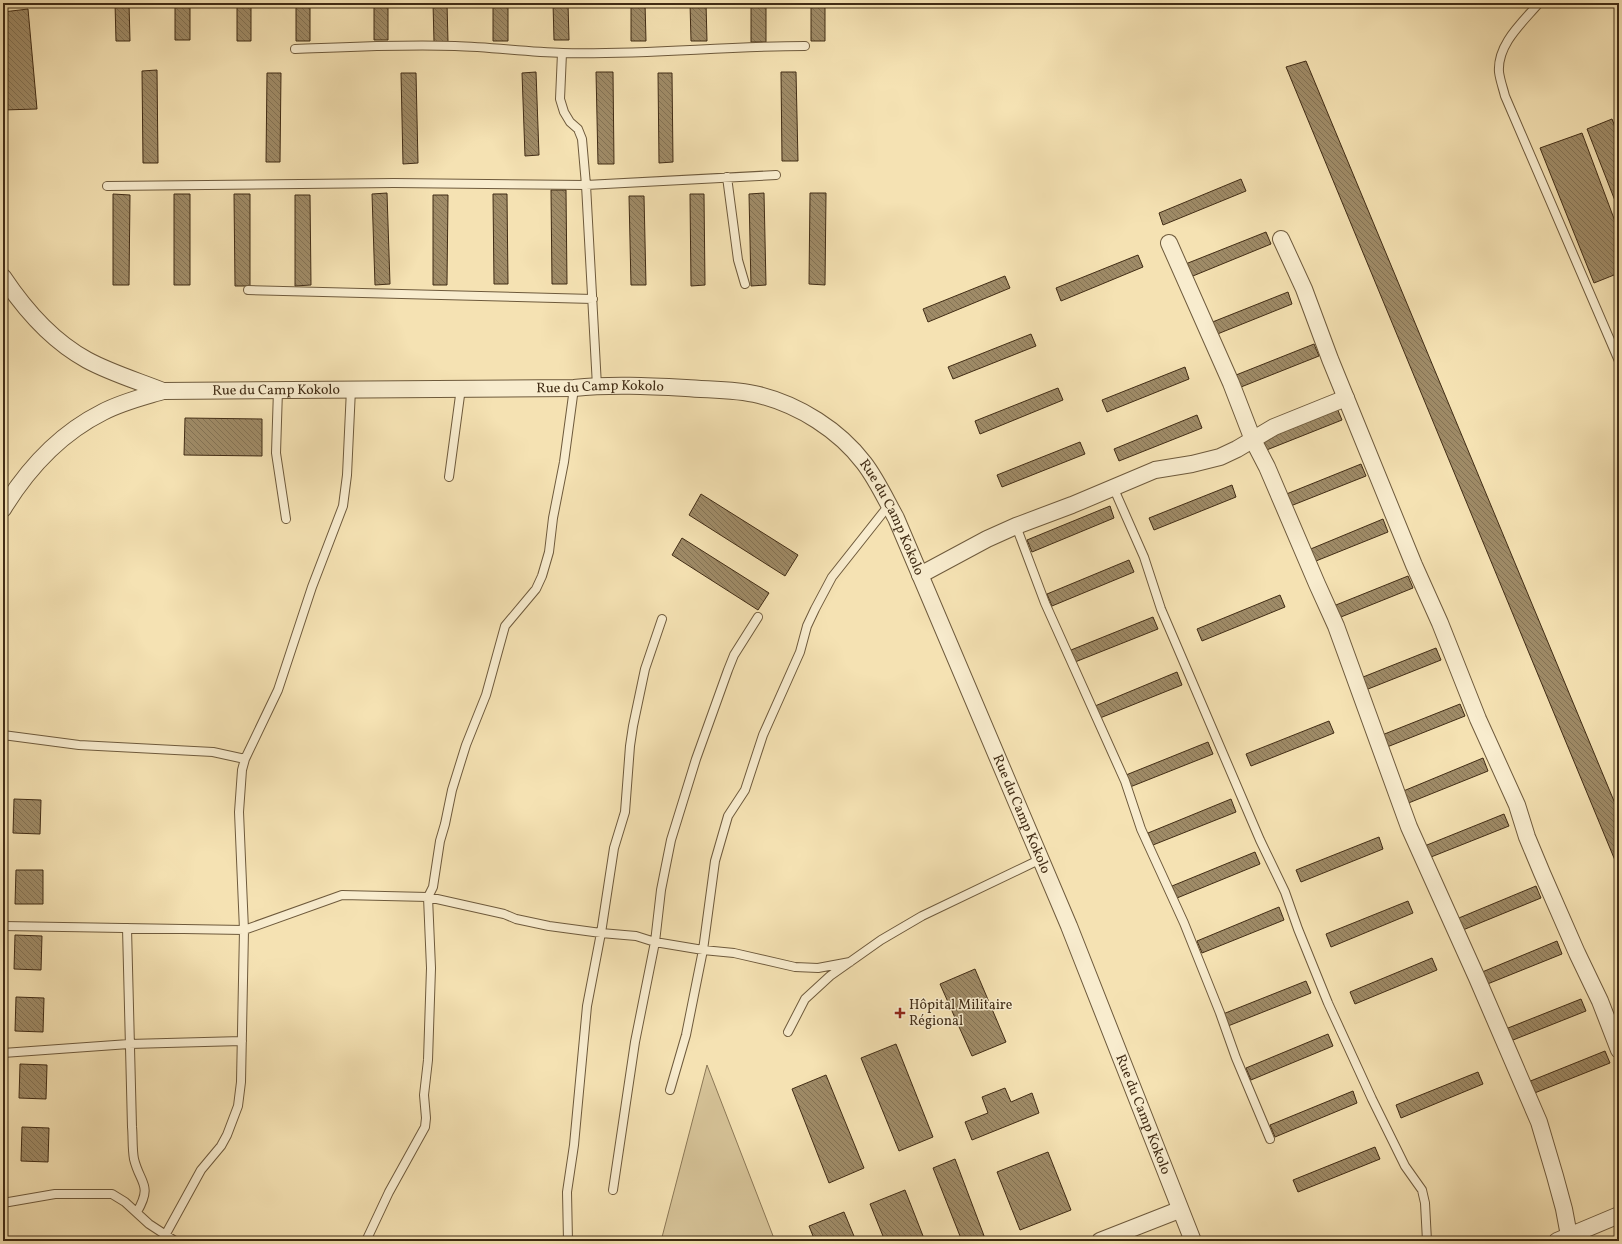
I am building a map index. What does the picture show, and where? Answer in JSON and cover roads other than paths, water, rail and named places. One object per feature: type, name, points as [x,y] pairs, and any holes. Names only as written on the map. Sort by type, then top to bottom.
[{"type":"street","points":[[1281,239],[1304,289],[1346,398],[1440,623],[1478,719],[1517,805],[1527,837],[1539,866],[1600,1000],[1619,1050]]},
{"type":"street","points":[[1169,243],[1231,383],[1253,440],[1267,467],[1336,626],[1417,847],[1477,978],[1538,1122],[1564,1209],[1565,1239],[1619,1215]]},
{"type":"street","name":"Rue du Camp Kokolo","points":[[3,278],[27,310],[68,348],[105,369],[164,391]]},
{"type":"street","name":"Rue du Camp Kokolo","points":[[3,509],[29,470],[61,440],[103,412],[124,403],[164,391],[574,388],[597,386],[674,388],[738,392],[759,395],[798,409],[820,423],[845,443],[864,463],[881,489],[889,505],[1069,926],[1179,1210],[1193,1241]]},
{"type":"street","points":[[920,575],[987,539],[1016,526],[1114,489],[1155,470],[1192,464],[1220,457],[1237,449],[1274,427],[1346,398]]},
{"type":"street","points":[[1100,1241],[1179,1210]]},
{"type":"lane","points":[[1539,3],[1508,41],[1500,59],[1499,72],[1505,96],[1619,362]]},
{"type":"lane","points":[[294,49],[383,45],[455,46],[562,53],[628,53],[755,46],[805,46]]},
{"type":"lane","points":[[562,53],[560,99],[564,112],[570,122],[578,129],[582,139],[593,299],[597,386]]},
{"type":"lane","points":[[107,186],[394,183],[586,185],[776,175]]},
{"type":"lane","points":[[727,177],[738,260],[745,284]]},
{"type":"lane","points":[[248,290],[593,299]]},
{"type":"lane","points":[[448,477],[461,388]]},
{"type":"lane","points":[[366,1241],[389,1192],[425,1127],[426,1118],[424,1088],[428,1060],[431,968],[428,897],[434,887],[440,841],[452,790],[466,745],[486,695],[505,626],[536,589],[542,576],[549,552],[553,518],[564,462],[574,388]]},
{"type":"lane","points":[[163,1238],[201,1170],[221,1146],[233,1121],[238,1106],[241,1082],[244,930],[238,812],[242,770],[245,759],[278,690],[312,587],[343,506],[347,475],[351,389]]},
{"type":"lane","points":[[278,390],[276,453],[286,519]]},
{"type":"lane","points":[[1114,489],[1144,557],[1161,609],[1260,840],[1285,892],[1298,929],[1328,1003],[1372,1099],[1405,1166],[1422,1190],[1425,1203],[1427,1241]]},
{"type":"lane","points":[[670,1090],[686,1035],[703,950],[715,861],[728,816],[745,790],[763,735],[800,652],[807,626],[832,577],[889,505]]},
{"type":"lane","points":[[1016,526],[1045,603],[1125,781],[1141,829],[1184,923],[1220,1013],[1236,1058],[1270,1139]]},
{"type":"lane","points":[[614,1190],[635,1042],[655,942],[661,890],[671,840],[696,759],[734,655],[758,617]]},
{"type":"lane","points":[[568,1241],[568,1192],[588,1006],[614,848],[625,812],[633,726],[645,669],[662,619]]},
{"type":"lane","points":[[3,735],[79,745],[213,752],[245,759]]},
{"type":"lane","points":[[788,1032],[805,999],[830,976],[881,940],[922,916],[1041,859]]},
{"type":"lane","points":[[3,926],[244,930],[342,895],[428,897],[504,914],[523,921],[601,933],[636,936],[655,942],[703,950],[734,953],[795,967],[818,968],[850,962]]},
{"type":"lane","points":[[127,928],[129,1044],[134,1159],[145,1185],[144,1201],[137,1212]]},
{"type":"lane","points":[[3,1053],[129,1044],[242,1041]]},
{"type":"lane","points":[[3,1203],[55,1194],[107,1193],[117,1196],[137,1212],[163,1238],[175,1241]]},
{"type":"place","name":"Hôpital Militaire Régional","points":[[900,1013]]}]
